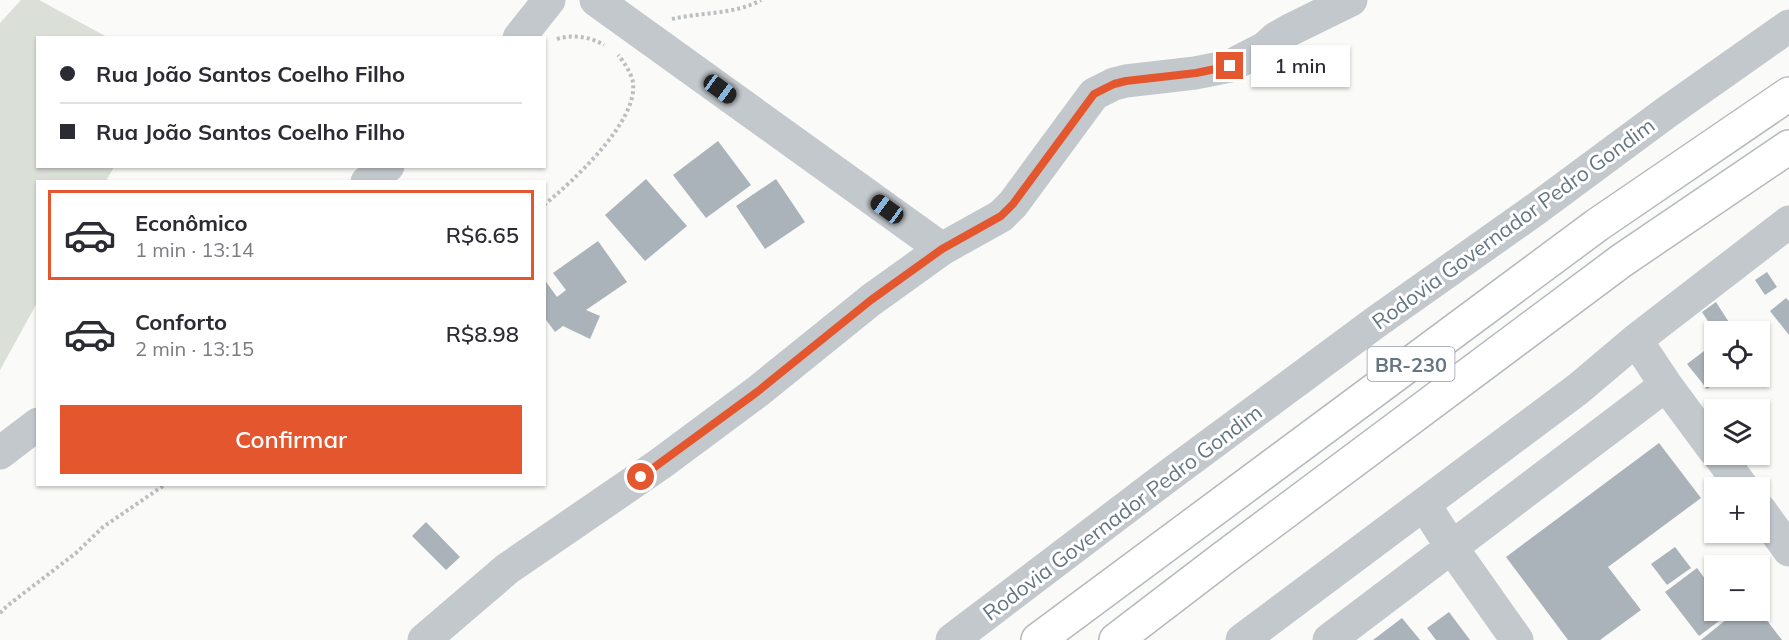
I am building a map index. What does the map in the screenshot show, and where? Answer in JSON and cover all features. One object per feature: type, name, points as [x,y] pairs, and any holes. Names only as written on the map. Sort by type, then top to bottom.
[{"type":"highway","name":"BR-230","points":[[1038,640],[1597,225],[1789,94]]},
{"type":"highway","name":"BR-230","points":[[1116,640],[1621,261],[1789,147]]},
{"type":"street","points":[[521,36],[549,0]]},
{"type":"street","points":[[596,0],[942,249]]},
{"type":"street","points":[[424,640],[507,569],[660,464],[757,392],[871,300],[942,249],[1001,216],[1013,204],[1094,94],[1126,81],[1196,73],[1230,66],[1265,48],[1290,30],[1351,0]]},
{"type":"street","name":"Rodovia Governador Pedro Gondim","points":[[952,640],[1376,322],[1789,26]]},
{"type":"street","points":[[370,180],[385,168]]},
{"type":"street","points":[[1242,640],[1578,389],[1730,265],[1789,222]]},
{"type":"street","points":[[1636,340],[1704,436]]},
{"type":"street","points":[[1329,640],[1666,385]]},
{"type":"street","points":[[0,453],[36,426]]},
{"type":"street","points":[[1424,504],[1517,640]]},
{"type":"street","points":[[1770,524],[1789,550]]},
{"type":"path","points":[[627,22],[647,23],[691,14],[739,9],[761,0]]},
{"type":"path","points":[[546,203],[587,166],[613,135],[632,101],[633,82],[619,56],[601,43],[585,38],[565,36],[554,40]]},
{"type":"path","points":[[0,613],[76,553],[103,528],[163,486]]},
{"type":"shaded area","points":[[21,0],[39,0],[105,36],[36,36],[36,168],[113,168],[107,180],[36,180],[36,305],[0,370],[0,23]]},
{"type":"building","points":[[718,141],[751,185],[706,218],[673,175]]},
{"type":"building","points":[[646,179],[687,226],[645,261],[605,215]]},
{"type":"building","points":[[776,179],[805,222],[765,249],[736,206]]},
{"type":"building","points":[[598,241],[627,282],[586,310],[600,316],[590,339],[563,326],[555,332],[546,320],[546,282],[557,297],[566,290],[553,273]]},
{"type":"building","points":[[1767,272],[1777,287],[1765,295],[1755,280]]},
{"type":"building","points":[[1786,298],[1789,301],[1789,335],[1770,311]]},
{"type":"building","points":[[1716,302],[1728,321],[1708,321],[1702,312]]},
{"type":"building","points":[[1704,351],[1704,385],[1687,364]]},
{"type":"building","points":[[1659,443],[1701,498],[1608,567],[1641,610],[1600,640],[1568,640],[1506,557]]},
{"type":"building","points":[[426,522],[460,557],[446,570],[412,536]]},
{"type":"building","points":[[1675,547],[1691,568],[1667,585],[1651,564]]},
{"type":"building","points":[[1697,568],[1704,577],[1704,621],[1719,621],[1699,636],[1665,592]]},
{"type":"building","points":[[1449,612],[1470,640],[1436,640],[1427,628]]},
{"type":"building","points":[[1402,618],[1420,640],[1373,640]]},
{"type":"building","points":[[1724,621],[1767,621],[1782,640],[1701,640]]},
{"type":"route","points":[[641,477],[757,392],[871,300],[942,249],[1001,216],[1013,204],[1094,94],[1126,81],[1196,73],[1230,66]]}]
